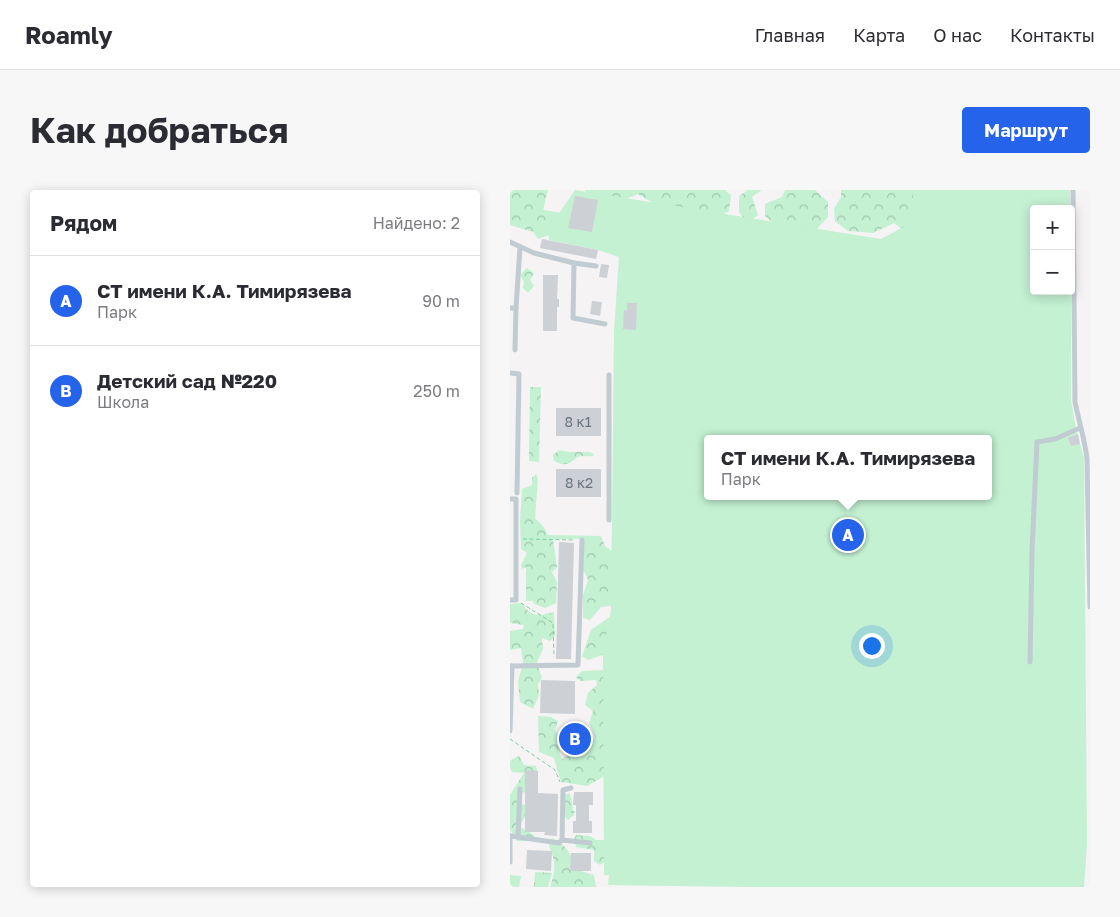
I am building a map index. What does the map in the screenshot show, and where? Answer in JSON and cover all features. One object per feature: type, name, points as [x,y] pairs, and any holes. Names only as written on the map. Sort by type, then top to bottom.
[{"type":"lane","points":[[1073,190],[1075,402],[1085,442],[1087,459],[1090,607]]},
{"type":"lane","points":[[510,242],[534,253],[574,263],[596,266]]},
{"type":"lane","points":[[515,350],[513,308],[520,246]]},
{"type":"lane","points":[[574,263],[573,318],[605,324]]},
{"type":"lane","points":[[510,373],[519,374],[517,493]]},
{"type":"lane","points":[[609,375],[609,520]]},
{"type":"lane","points":[[1030,662],[1037,442],[1055,439],[1080,428]]},
{"type":"lane","points":[[510,499],[516,499],[517,539],[513,600]]},
{"type":"lane","points":[[510,731],[511,666],[578,665],[582,540]]},
{"type":"lane","points":[[562,840],[563,790],[571,788]]},
{"type":"lane","points":[[518,837],[520,789]]},
{"type":"lane","points":[[510,862],[510,836],[560,843],[562,840],[590,842]]},
{"type":"path","points":[[517,539],[582,540]]},
{"type":"path","points":[[513,600],[553,624],[554,661]]},
{"type":"path","points":[[510,739],[555,770],[563,790]]},
{"type":"green space","points":[[510,190],[548,190],[543,210],[563,213],[552,234],[538,239],[533,232],[510,225]]},
{"type":"green space","points":[[575,190],[881,239],[909,224],[914,190],[1070,190],[1070,205],[1030,205],[1030,295],[1071,295],[1071,400],[1084,458],[1087,844],[1084,887],[608,885],[609,875],[604,875],[603,651],[611,611],[614,331],[619,257],[598,250],[549,240],[548,230]]},
{"type":"green space","points":[[585,190],[725,190],[731,195],[729,211],[716,218],[663,209],[638,194],[619,202],[587,195]]},
{"type":"green space","points":[[748,190],[762,190],[752,197],[758,215],[748,223],[739,212],[739,196]]},
{"type":"green space","points":[[785,190],[815,190],[828,202],[828,217],[814,232],[776,226],[765,216],[765,204],[782,197]]},
{"type":"green space","points":[[841,190],[922,190],[919,223],[904,231],[894,223],[873,233],[848,231],[835,221],[834,208],[841,197]]},
{"type":"green space","points":[[527,268],[534,273],[530,280],[534,286],[528,293],[523,288],[524,282],[520,275]]},
{"type":"green space","points":[[530,387],[541,387],[539,462],[529,461]]},
{"type":"green space","points":[[559,450],[590,452],[595,455],[582,456],[568,464],[564,464],[554,461],[553,455]]},
{"type":"green space","points":[[536,474],[538,479],[535,518],[548,535],[601,536],[605,546],[617,555],[618,605],[601,607],[590,620],[583,618],[583,595],[588,580],[583,569],[583,539],[553,539],[557,567],[552,572],[557,582],[556,603],[545,608],[534,604],[533,601],[526,601],[526,567],[522,569],[521,565],[527,553],[521,549],[522,489],[532,485],[532,478]]},
{"type":"green space","points":[[522,603],[525,608],[536,615],[554,612],[555,636],[550,641],[542,638],[543,649],[537,662],[542,678],[538,684],[539,695],[533,709],[520,702],[518,682],[523,662],[521,648],[510,650],[510,631],[523,629],[524,625],[510,623],[510,604]]},
{"type":"green space","points":[[615,613],[611,652],[588,660],[582,656],[591,630]]},
{"type":"green space","points":[[605,670],[610,773],[587,786],[561,782],[554,758],[539,752],[538,716],[551,717],[558,721],[555,730],[563,742],[559,753],[562,759],[574,752],[571,733],[583,732],[589,747],[595,737],[589,723],[593,711],[585,705],[588,693],[597,685],[596,680],[580,681],[576,677],[582,671]]},
{"type":"green space","points":[[519,756],[524,765],[536,766],[538,774],[530,780],[529,791],[518,794],[517,804],[529,805],[531,808],[519,826],[535,836],[534,841],[517,841],[510,830],[510,795],[524,773],[512,772],[510,761]]},
{"type":"green space","points":[[569,793],[574,815],[568,820],[561,813],[562,797]]},
{"type":"green space","points":[[576,835],[590,836],[596,840],[608,840],[612,856],[600,865],[594,861],[594,850],[576,847],[574,839]]},
{"type":"green space","points":[[552,838],[561,843],[567,850],[572,859],[574,869],[594,875],[596,887],[550,887],[554,866],[549,846]]},
{"type":"green space","points":[[535,872],[552,873],[548,887],[534,887]]},
{"type":"green space","points":[[510,875],[521,876],[519,887],[510,887]]},
{"type":"building","points":[[575,196],[598,200],[592,232],[568,228]]},
{"type":"building","points":[[542,239],[598,250],[596,259],[540,248]]},
{"type":"building","points":[[601,264],[609,265],[607,278],[599,277]]},
{"type":"building","points":[[543,275],[558,275],[557,299],[559,299],[559,307],[557,307],[557,331],[543,331]]},
{"type":"building","points":[[592,301],[602,302],[600,316],[590,314]]},
{"type":"building","points":[[627,303],[637,303],[636,330],[623,329],[624,310],[627,310]]},
{"type":"building","points":[[556,408],[601,408],[601,436],[556,436]]},
{"type":"building","points":[[1078,434],[1080,444],[1071,446],[1068,438]]},
{"type":"building","points":[[556,469],[601,469],[601,497],[556,497]]},
{"type":"building","points":[[559,542],[574,543],[571,659],[556,659]]},
{"type":"building","points":[[541,680],[575,681],[575,714],[540,713]]},
{"type":"building","points":[[525,770],[538,771],[538,793],[558,794],[557,836],[544,835],[545,832],[525,832]]},
{"type":"building","points":[[574,792],[593,792],[593,805],[589,805],[589,821],[592,821],[592,833],[573,833],[573,821],[576,821],[576,805],[573,805]]},
{"type":"building","points":[[527,850],[552,851],[551,871],[526,869]]},
{"type":"building","points":[[571,853],[591,853],[591,871],[570,871]]},
{"type":"place","name":"СТ имени К.А. Тимирязева","points":[[848,535]]},
{"type":"place","name":"Детский сад №220","points":[[575,739]]}]
